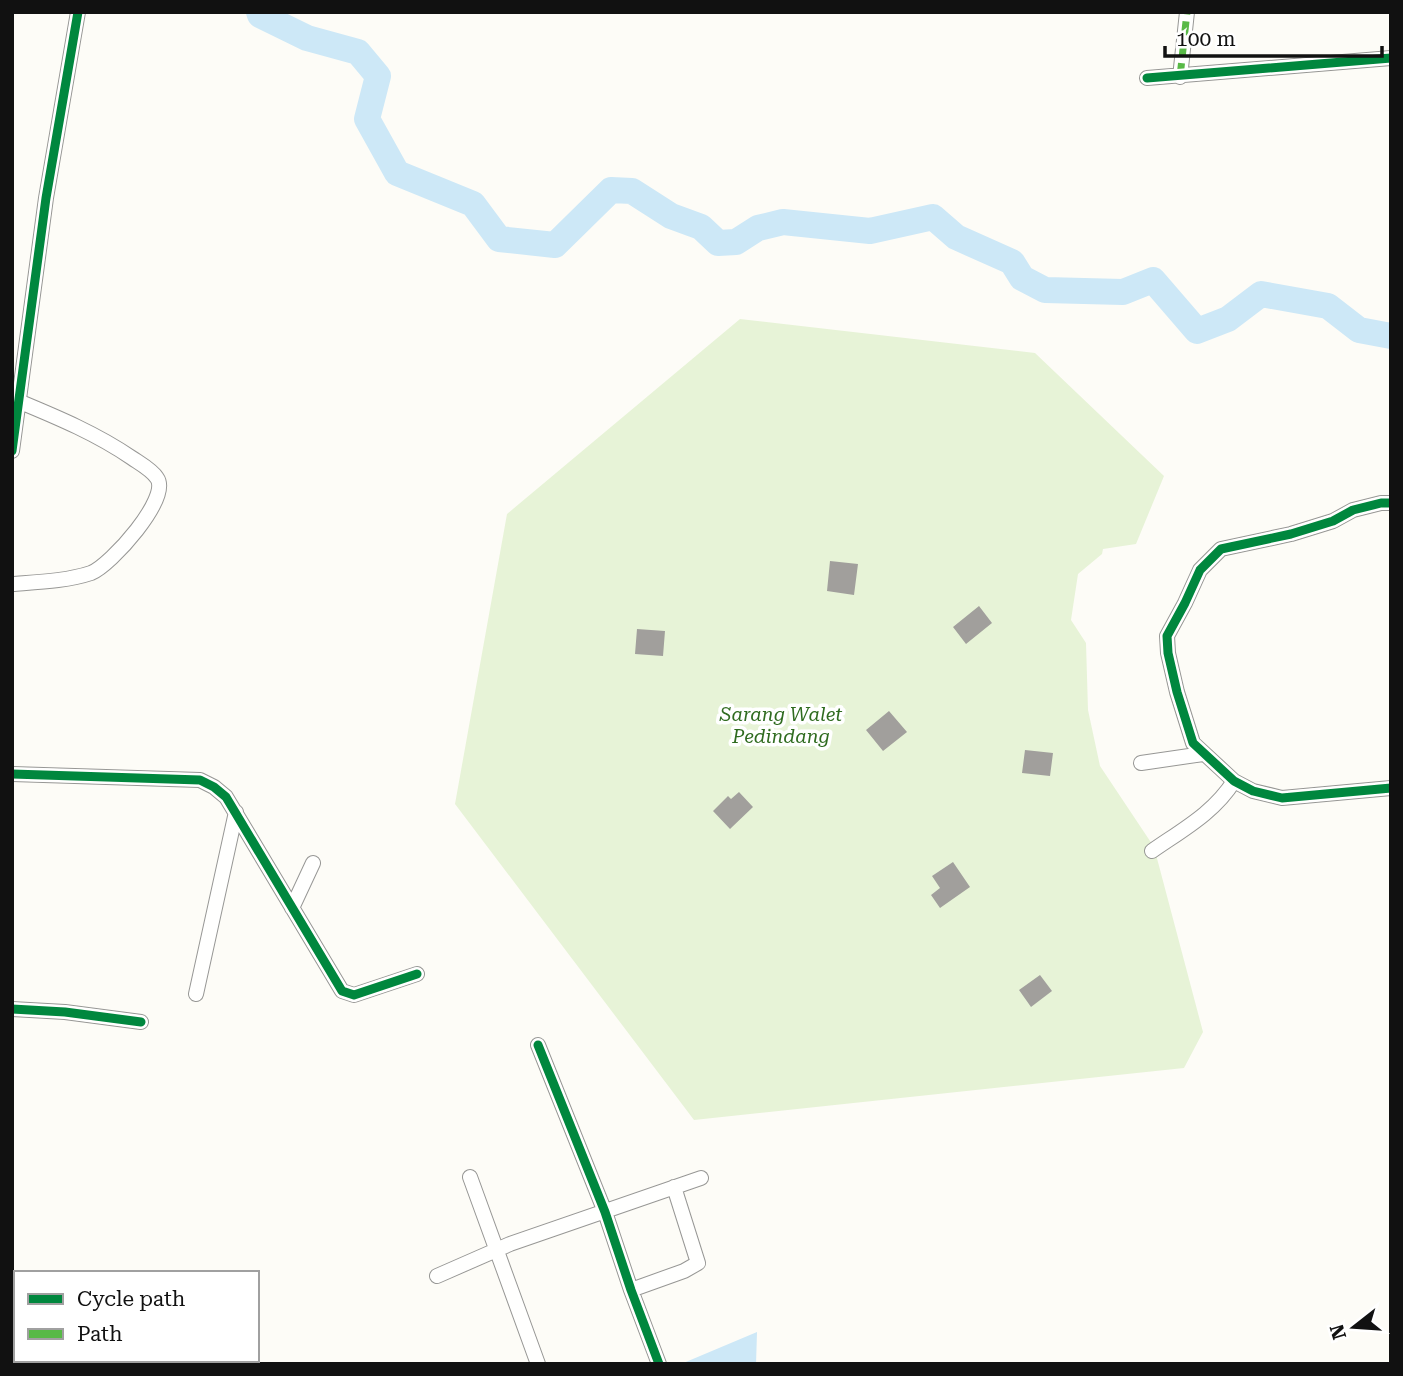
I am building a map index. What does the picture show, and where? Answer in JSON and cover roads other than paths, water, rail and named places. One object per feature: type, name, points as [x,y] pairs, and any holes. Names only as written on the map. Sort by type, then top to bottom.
[{"type":"street","points":[[12,451],[18,401],[17,373],[78,12]]},
{"type":"street","points":[[1180,76],[1187,12]]},
{"type":"street","points":[[1147,78],[1391,58]]},
{"type":"street","points":[[12,584],[79,576],[101,568],[119,552],[156,503],[161,491],[159,480],[149,470],[107,441],[68,421],[18,401]]},
{"type":"street","points":[[1391,503],[1353,510],[1333,521],[1291,534],[1221,549],[1200,570],[1167,636],[1168,653],[1183,715],[1193,743],[1234,781],[1253,791],[1282,798],[1391,788]]},
{"type":"street","points":[[1141,763],[1203,754]]},
{"type":"street","points":[[12,774],[200,780],[226,797],[342,991],[354,995],[417,974]]},
{"type":"street","points":[[1152,851],[1209,811],[1226,794],[1234,781]]},
{"type":"street","points":[[196,994],[236,813]]},
{"type":"street","points":[[292,908],[313,863]]},
{"type":"street","points":[[12,1009],[65,1012],[141,1022]]},
{"type":"street","points":[[538,1045],[605,1212],[659,1364]]},
{"type":"street","points":[[470,1177],[536,1358]]},
{"type":"street","points":[[437,1276],[496,1250],[701,1178]]},
{"type":"street","points":[[631,1290],[684,1271],[698,1263],[674,1187]]},
{"type":"water","points":[[757,1332],[756,1364],[681,1364]]},
{"type":"waterway","points":[[259,12],[260,15],[307,38],[358,52],[378,76],[367,119],[397,173],[473,204],[499,239],[555,245],[611,190],[632,191],[671,216],[701,227],[718,243],[736,242],[758,228],[783,222],[870,231],[933,217],[956,237],[1012,262],[1022,278],[1045,290],[1123,292],[1153,280],[1197,331],[1228,319],[1261,294],[1328,306],[1359,330],[1391,336]]},
{"type":"park label","name":"Sarang Walet Pedindang","points":[[781,725]]}]
